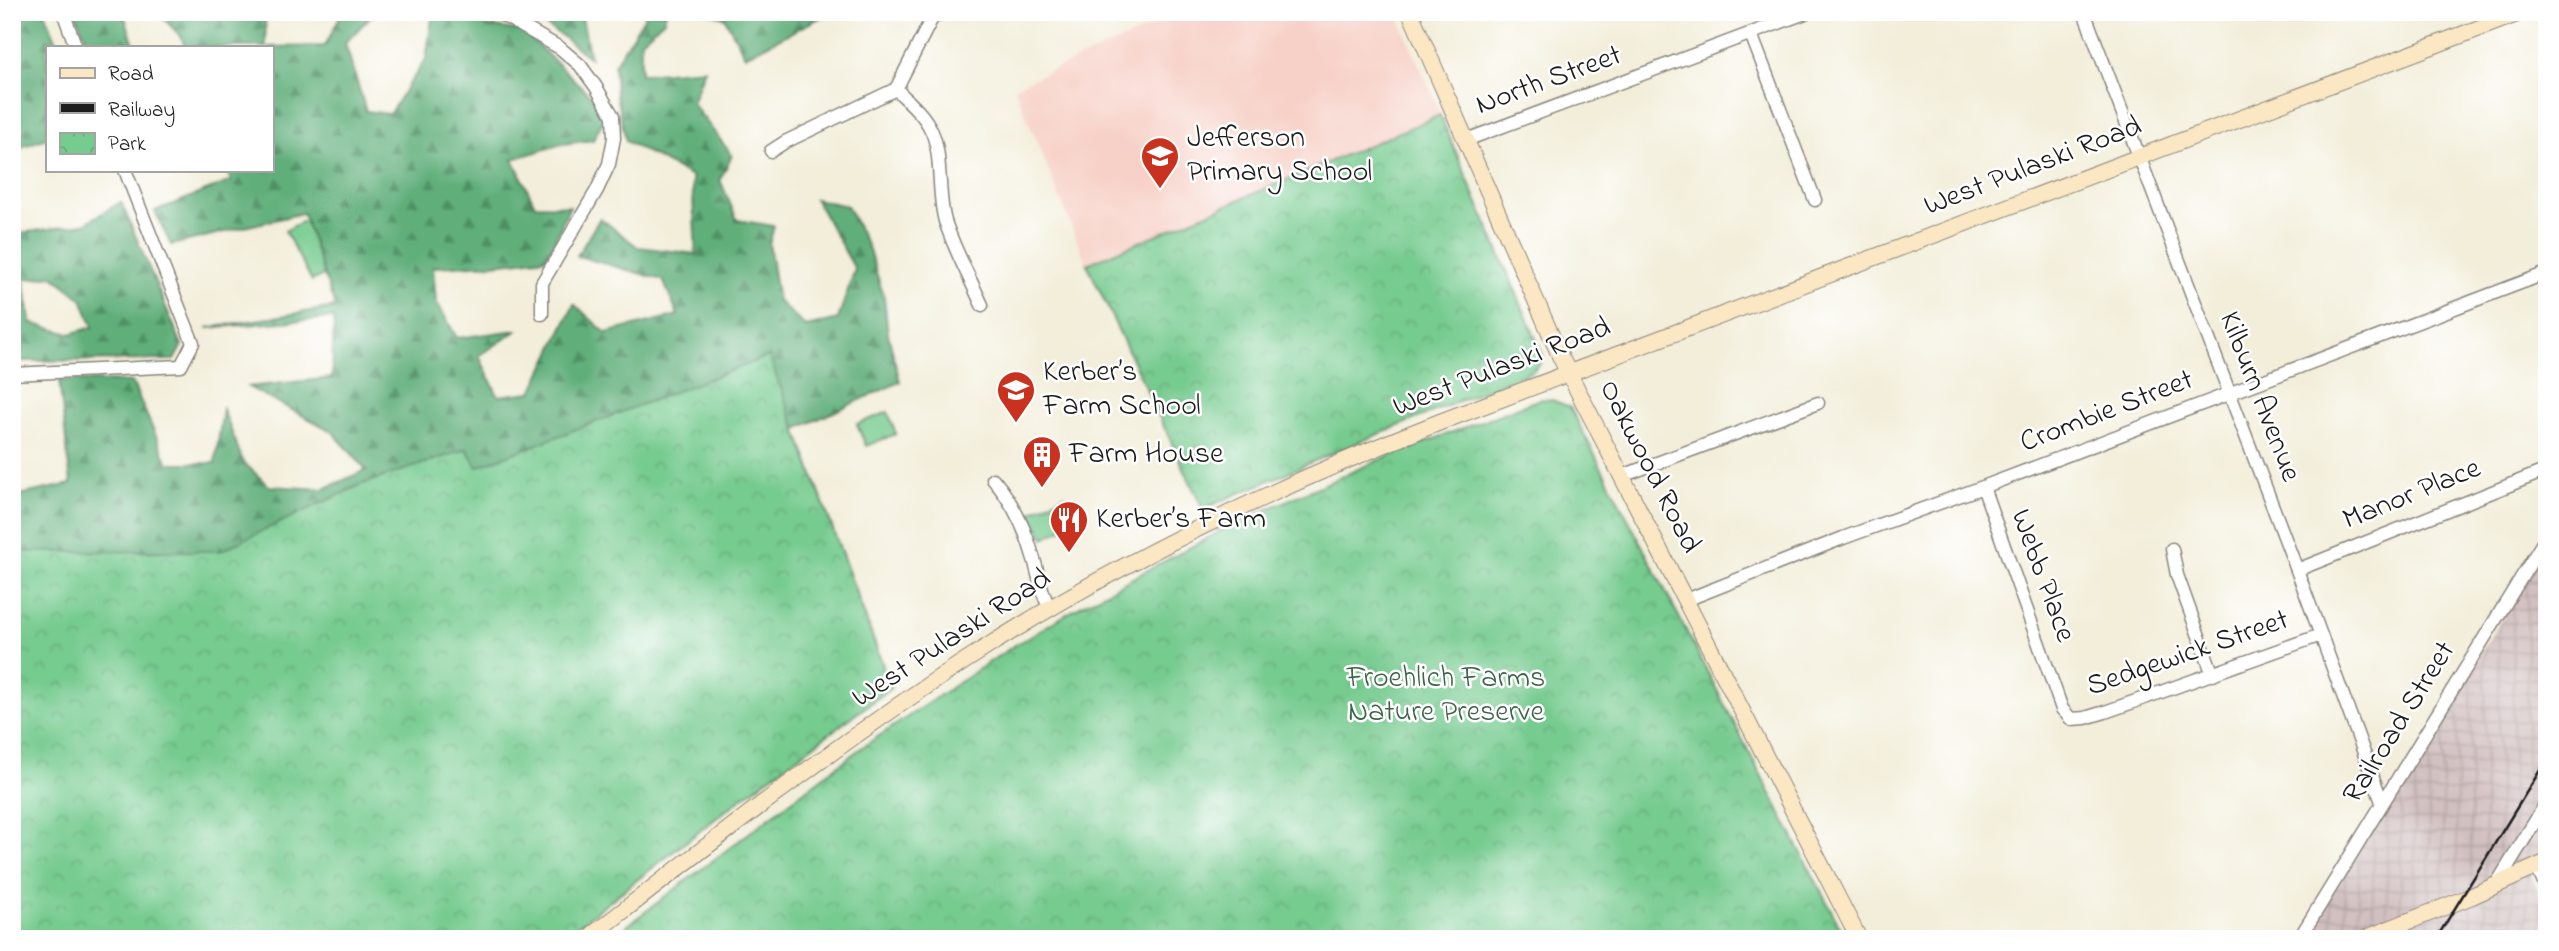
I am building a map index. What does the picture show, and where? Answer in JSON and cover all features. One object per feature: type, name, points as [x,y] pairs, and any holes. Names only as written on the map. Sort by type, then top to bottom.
[{"type":"main road","name":"Oakwood Road","points":[[1410,12],[1540,314],[1568,372],[1858,939]]},
{"type":"main road","name":"West Pulaski Road","points":[[587,939],[864,727],[1050,608],[1172,540],[1315,473],[1568,372],[2522,12]]},
{"type":"main road","points":[[2364,939],[2496,886],[2542,864]]},
{"type":"street","points":[[65,12],[76,46]]},
{"type":"street","points":[[496,12],[560,48],[580,65],[613,116],[614,138],[609,164],[597,190],[542,283],[542,314]]},
{"type":"street","points":[[771,151],[897,89],[932,20],[941,12]]},
{"type":"street","name":"North Street","points":[[1466,140],[1808,12]]},
{"type":"street","name":"Kilburn Avenue","points":[[2084,12],[2297,570],[2382,802]]},
{"type":"street","points":[[1751,34],[1815,200]]},
{"type":"street","points":[[897,89],[921,113],[932,131],[938,153],[938,174],[945,220],[982,305]]},
{"type":"street","points":[[12,374],[181,366],[193,343],[126,172]]},
{"type":"street","name":"Crombie Street","points":[[1686,600],[1843,538],[2547,274]]},
{"type":"street","points":[[1622,476],[1818,403]]},
{"type":"street","name":"Manor Place","points":[[2297,570],[2547,470]]},
{"type":"street","points":[[993,479],[1015,510],[1033,555],[1042,596],[1050,608]]},
{"type":"street","name":"Webb Place","points":[[1983,487],[2062,709],[2071,719]]},
{"type":"street","name":"Railroad Street","points":[[2299,939],[2547,536]]},
{"type":"street","points":[[2172,549],[2177,575],[2213,675]]},
{"type":"street","name":"Sedgewick Street","points":[[2071,719],[2095,715],[2321,635]]},
{"type":"street","points":[[2496,886],[2547,802]]},
{"type":"street","points":[[2542,864],[2547,890]]},
{"type":"shaded area","name":"Jefferson Primary School","points":[[1185,12],[1396,12],[1442,116],[1087,264],[1014,87]]},
{"type":"shaded area","points":[[2547,546],[2547,853],[2526,864],[2547,911],[2547,939],[2303,939]]},
{"type":"green space","points":[[29,12],[45,12],[59,46],[46,46],[46,138],[12,150],[12,18]]},
{"type":"green space","points":[[75,12],[123,12],[135,46],[89,46]]},
{"type":"green space","points":[[157,12],[265,12],[266,46],[185,46],[181,36]]},
{"type":"green space","points":[[342,12],[375,12],[345,43],[366,111],[389,114],[426,59],[433,12],[472,12],[488,26],[523,31],[591,96],[605,117],[593,140],[562,144],[513,159],[535,205],[570,206],[547,258],[433,267],[436,301],[457,338],[518,330],[479,356],[498,396],[532,392],[574,304],[606,333],[678,315],[663,280],[577,256],[600,218],[638,247],[696,254],[692,177],[626,141],[616,95],[614,65],[645,12],[666,12],[664,20],[641,41],[641,74],[705,69],[692,103],[732,155],[720,180],[737,220],[774,226],[769,244],[778,301],[806,327],[838,319],[855,269],[815,199],[847,206],[868,247],[884,297],[888,334],[900,382],[796,429],[891,688],[743,797],[561,939],[12,939],[12,495],[71,484],[59,380],[132,382],[168,463],[215,463],[223,409],[243,462],[269,486],[324,489],[366,470],[332,431],[248,387],[332,378],[334,318],[207,328],[335,307],[303,213],[171,245],[155,211],[231,181],[228,172],[273,172],[273,47],[325,46]]},
{"type":"green space","points":[[524,12],[581,12],[590,58],[562,36]]},
{"type":"green space","points":[[710,12],[831,12],[745,56],[725,18]]},
{"type":"green space","points":[[1440,115],[1543,355],[1542,361],[1533,371],[1203,509],[1087,264]]},
{"type":"green space","points":[[121,202],[182,345],[174,360],[12,361],[12,234],[84,224]],"holes":[[[53,276],[82,299],[93,327],[70,334],[31,323],[24,279]]]},
{"type":"green space","points":[[312,216],[339,266],[312,281],[285,231]]},
{"type":"green space","points":[[769,356],[891,688],[743,797],[561,939],[12,939],[12,552],[220,551],[360,485],[467,449],[477,467]]},
{"type":"green space","name":"Froehlich Farms Nature Preserve","points":[[1540,399],[1552,400],[1570,407],[1846,939],[628,939],[624,928],[861,748],[1012,647],[1080,606],[1234,524],[1379,460]]},
{"type":"green space","points":[[888,412],[896,434],[866,446],[857,424]]},
{"type":"green space","points":[[1065,495],[1078,521],[1044,538],[1031,512]]},
{"type":"railway","points":[[2436,939],[2547,759]]},
{"type":"place","name":"Jefferson Primary School","points":[[1160,190]]},
{"type":"place","name":"Kerber’s Farm School","points":[[1016,424]]},
{"type":"place","name":"Farm House","points":[[1042,489]]},
{"type":"place","name":"Kerber’s Farm","points":[[1069,554]]}]
